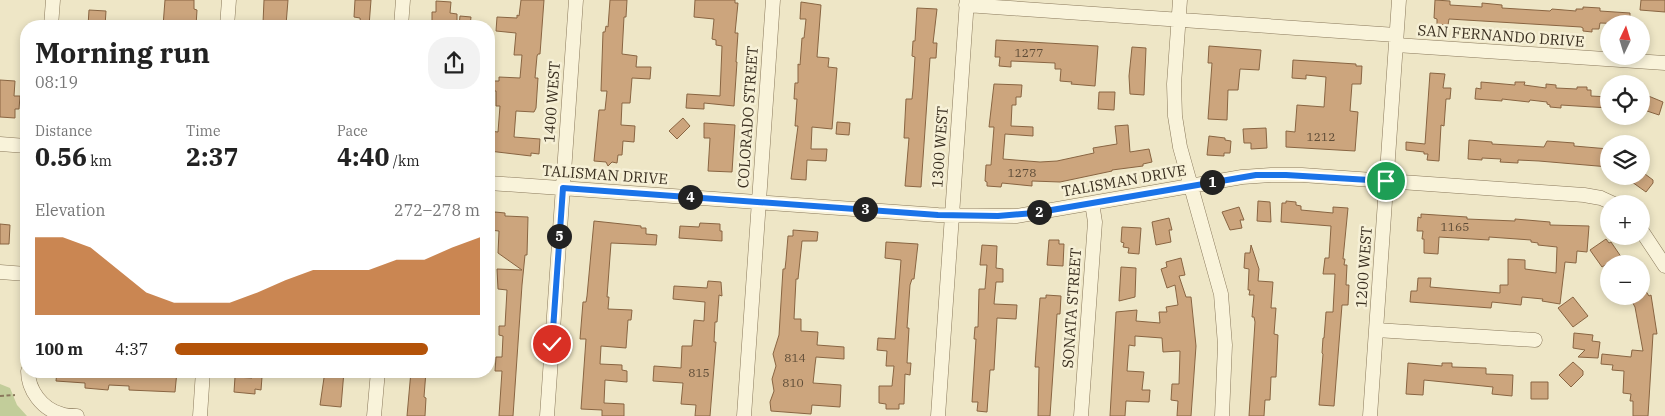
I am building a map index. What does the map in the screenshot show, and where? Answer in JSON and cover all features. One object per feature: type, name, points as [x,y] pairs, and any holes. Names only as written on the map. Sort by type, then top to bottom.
[{"type":"street","points":[[51,20],[53,0]]},
{"type":"street","points":[[227,20],[228,0]]},
{"type":"street","points":[[402,20],[403,0]]},
{"type":"street","name":"1400 WEST","points":[[547,416],[576,0]]},
{"type":"street","name":"COLORADO STREET","points":[[744,416],[773,0]]},
{"type":"street","points":[[1180,0],[1174,84],[1175,116],[1180,147],[1220,294],[1225,345],[1222,416]]},
{"type":"street","name":"1200 WEST","points":[[1370,416],[1399,0]]},
{"type":"street","name":"SAN FERNANDO DRIVE","points":[[967,3],[1665,63]]},
{"type":"street","name":"1300 WEST","points":[[938,416],[967,3]]},
{"type":"street","points":[[0,144],[20,146]]},
{"type":"street","name":"TALISMAN DRIVE","points":[[495,183],[952,215],[1016,216],[1242,177],[1271,175],[1386,181],[1584,195],[1600,198]]},
{"type":"street","name":"SONATA STREET","points":[[1081,416],[1094,222],[1092,203]]},
{"type":"street","points":[[1650,244],[1665,266]]},
{"type":"street","points":[[0,272],[20,274]]},
{"type":"street","points":[[1376,330],[1535,340]]},
{"type":"street","points":[[29,378],[29,383],[37,398],[42,403],[54,412],[77,416]]},
{"type":"street","points":[[200,416],[203,378]]},
{"type":"street","points":[[374,416],[377,378]]},
{"type":"path","points":[[0,396],[15,396]]},
{"type":"green space","points":[[0,384],[10,388],[17,405],[27,416],[0,416]]},
{"type":"building","points":[[165,0],[194,0],[194,9],[197,10],[196,20],[163,20]]},
{"type":"building","points":[[264,0],[288,0],[286,20],[263,20]]},
{"type":"building","points":[[355,0],[371,0],[369,20],[360,20],[360,18],[354,17]]},
{"type":"building","points":[[521,0],[544,0],[540,54],[537,56],[535,78],[538,78],[536,108],[534,112],[516,111],[514,137],[540,139],[539,154],[531,153],[531,156],[495,152],[495,132],[498,132],[500,106],[496,106],[495,81],[499,81],[499,77],[520,78],[522,55],[514,55],[516,33],[496,31],[497,17],[517,18],[517,15],[519,16]]},
{"type":"building","points":[[610,0],[627,0],[622,54],[637,56],[636,67],[651,67],[650,79],[632,78],[630,103],[622,103],[621,125],[635,126],[634,142],[623,141],[622,155],[618,155],[617,163],[612,162],[608,166],[606,162],[594,161],[599,110],[605,110],[607,91],[601,91],[603,32],[605,32],[606,26],[608,27]]},
{"type":"building","points":[[695,0],[735,0],[735,3],[738,3],[735,33],[738,33],[734,106],[704,103],[704,109],[686,108],[687,94],[720,96],[722,46],[716,45],[716,40],[712,39],[714,19],[694,17]]},
{"type":"building","points":[[1435,0],[1450,1],[1450,5],[1482,7],[1482,3],[1502,5],[1502,8],[1550,11],[1552,9],[1576,11],[1576,9],[1583,9],[1583,7],[1600,8],[1600,11],[1630,13],[1630,15],[1600,15],[1599,29],[1592,29],[1592,32],[1583,31],[1581,27],[1449,19],[1448,25],[1437,24],[1437,19],[1434,18]]},
{"type":"building","points":[[1641,0],[1665,0],[1665,12],[1640,10]]},
{"type":"building","points":[[436,1],[451,2],[450,13],[457,14],[457,20],[432,20],[432,12],[436,12]]},
{"type":"building","points":[[801,2],[821,5],[817,57],[829,58],[828,67],[837,68],[832,129],[812,127],[811,149],[827,149],[826,161],[807,160],[806,180],[791,179],[798,126],[795,126],[797,99],[794,99],[795,83],[798,83],[798,64],[800,65],[802,38],[804,38],[806,19],[800,19]]},
{"type":"building","points":[[917,8],[937,9],[933,43],[937,43],[936,58],[930,58],[921,187],[905,186],[909,138],[904,138],[906,99],[912,99],[915,57],[912,56]]},
{"type":"building","points":[[89,10],[106,11],[105,20],[88,20]]},
{"type":"building","points":[[460,16],[471,17],[471,20],[460,20]]},
{"type":"building","points":[[996,40],[1098,46],[1095,86],[1060,81],[1061,69],[1055,69],[1055,63],[1011,61],[1011,67],[999,66],[1000,57],[995,57]]},
{"type":"building","points":[[1209,46],[1261,50],[1259,70],[1240,69],[1238,90],[1228,90],[1227,120],[1208,119],[1212,63],[1208,63]]},
{"type":"building","points":[[1132,47],[1146,48],[1144,95],[1130,94],[1129,76]]},
{"type":"building","points":[[1293,60],[1362,66],[1361,84],[1352,84],[1350,111],[1358,112],[1355,151],[1286,147],[1286,131],[1295,132],[1297,105],[1324,107],[1326,77],[1306,75],[1306,79],[1292,78]]},
{"type":"building","points":[[1430,73],[1445,74],[1443,88],[1451,88],[1450,99],[1446,99],[1444,126],[1441,125],[1439,161],[1427,160],[1428,154],[1424,154],[1424,152],[1406,150],[1406,142],[1425,144]]},
{"type":"building","points":[[0,80],[15,81],[14,96],[20,96],[19,109],[15,109],[15,118],[0,117]]},
{"type":"building","points":[[1481,82],[1515,85],[1515,82],[1525,82],[1524,85],[1546,88],[1546,84],[1556,85],[1556,88],[1577,89],[1577,87],[1587,87],[1587,90],[1591,90],[1591,96],[1600,96],[1600,107],[1561,105],[1561,108],[1550,107],[1547,102],[1530,100],[1529,102],[1475,99],[1476,88],[1481,89]]},
{"type":"building","points":[[994,84],[1022,85],[1021,97],[1016,97],[1016,105],[1012,105],[1011,126],[1033,127],[1033,136],[1005,134],[1003,159],[1040,162],[1057,161],[1094,153],[1093,148],[1117,144],[1115,126],[1128,125],[1130,152],[1149,149],[1152,162],[1143,164],[1143,166],[1112,170],[1060,182],[1032,181],[1032,186],[1002,183],[1001,187],[987,186],[985,181],[986,165],[991,165],[994,127],[989,127]]},
{"type":"building","points":[[1099,92],[1115,92],[1114,110],[1098,109]]},
{"type":"building","points":[[1650,97],[1663,102],[1659,115],[1650,112]]},
{"type":"building","points":[[683,118],[690,126],[677,139],[669,131]]},
{"type":"building","points":[[837,122],[850,123],[849,135],[836,134]]},
{"type":"building","points":[[704,123],[735,125],[732,172],[708,171],[710,138],[704,138]]},
{"type":"building","points":[[1266,128],[1267,148],[1251,149],[1251,143],[1244,143],[1243,129]]},
{"type":"building","points":[[1209,136],[1225,138],[1225,140],[1231,141],[1230,153],[1224,153],[1224,156],[1207,155]]},
{"type":"building","points":[[1469,140],[1492,142],[1492,144],[1544,147],[1547,141],[1574,143],[1574,146],[1600,148],[1600,166],[1539,161],[1518,160],[1518,163],[1500,162],[1501,159],[1468,159]]},
{"type":"building","points":[[1650,178],[1653,183],[1646,192],[1636,185],[1650,185]]},
{"type":"building","points":[[1258,201],[1270,202],[1271,222],[1257,221]]},
{"type":"building","points":[[1286,201],[1296,202],[1296,205],[1301,206],[1301,210],[1333,213],[1333,207],[1348,208],[1343,259],[1345,259],[1344,265],[1347,265],[1348,305],[1342,305],[1334,406],[1319,405],[1326,312],[1333,312],[1335,274],[1323,274],[1325,258],[1329,258],[1331,226],[1281,222],[1282,203],[1286,203]]},
{"type":"building","points":[[1239,207],[1244,220],[1240,220],[1242,228],[1230,230],[1222,212]]},
{"type":"building","points":[[495,212],[505,213],[505,216],[528,217],[527,255],[525,255],[522,285],[513,416],[499,416],[502,371],[495,371],[496,357],[502,357],[503,336],[499,335],[499,326],[505,326],[507,290],[498,289],[497,269],[522,270],[498,253],[499,231],[495,231]]},
{"type":"building","points":[[1421,214],[1467,217],[1467,219],[1515,221],[1515,219],[1550,222],[1550,225],[1589,226],[1587,252],[1577,251],[1576,263],[1565,262],[1560,304],[1542,301],[1543,299],[1522,297],[1521,305],[1492,302],[1491,308],[1410,302],[1411,291],[1417,291],[1418,278],[1431,278],[1430,287],[1500,293],[1500,285],[1508,285],[1508,259],[1525,260],[1525,269],[1556,273],[1557,247],[1538,245],[1538,243],[1531,242],[1531,240],[1489,237],[1489,240],[1439,237],[1438,254],[1424,253],[1423,231],[1417,231],[1418,217],[1421,218]]},
{"type":"building","points":[[1169,218],[1172,230],[1169,230],[1171,242],[1156,245],[1152,222]]},
{"type":"building","points":[[594,221],[641,226],[641,228],[646,228],[646,234],[657,235],[656,245],[611,243],[607,297],[609,297],[608,309],[632,310],[631,320],[628,320],[626,348],[601,346],[600,364],[622,365],[622,370],[627,371],[627,382],[605,380],[604,403],[624,404],[624,416],[602,416],[602,410],[581,409],[586,339],[580,339],[583,302],[586,302],[587,296]]},
{"type":"building","points":[[700,223],[720,224],[722,241],[679,238],[680,226],[699,227]]},
{"type":"building","points":[[0,224],[10,225],[9,244],[0,244]]},
{"type":"building","points":[[1122,227],[1141,228],[1139,254],[1128,253],[1129,248],[1123,247],[1124,243],[1121,242]]},
{"type":"building","points":[[793,230],[818,232],[817,241],[802,241],[798,279],[796,279],[794,319],[801,319],[801,331],[818,332],[817,345],[844,347],[844,359],[816,357],[813,383],[841,385],[840,407],[812,405],[811,414],[771,411],[770,402],[774,391],[772,379],[776,366],[773,354],[779,335],[783,269],[785,269],[788,236],[793,236]]},
{"type":"building","points":[[1049,240],[1059,240],[1059,244],[1064,244],[1063,266],[1047,265]]},
{"type":"building","points":[[886,242],[918,244],[914,279],[912,279],[910,285],[907,328],[909,328],[907,363],[911,363],[910,375],[905,374],[904,404],[899,404],[899,409],[886,409],[886,404],[879,403],[879,386],[892,386],[894,366],[886,366],[887,351],[877,350],[878,338],[895,339],[901,260],[885,258]]},
{"type":"building","points":[[1600,243],[1600,245],[1613,245],[1620,255],[1600,255],[1600,264],[1590,250]]},
{"type":"building","points":[[982,245],[997,246],[996,268],[1003,269],[1003,282],[996,282],[994,304],[1017,305],[1016,319],[997,318],[994,370],[990,370],[987,412],[977,411],[978,402],[972,402],[976,339],[974,339],[975,327],[978,327],[979,289],[985,289],[987,265],[980,265]]},
{"type":"building","points":[[1251,245],[1259,269],[1258,281],[1273,282],[1271,308],[1276,308],[1274,334],[1278,335],[1276,377],[1271,377],[1270,400],[1265,400],[1264,416],[1249,416],[1255,322],[1254,317],[1252,317],[1254,295],[1249,295],[1250,290],[1248,290],[1249,269],[1244,268],[1245,253],[1250,253]]},
{"type":"building","points":[[1181,258],[1185,275],[1179,276],[1186,297],[1191,297],[1196,346],[1191,416],[1177,416],[1178,401],[1171,400],[1172,384],[1179,384],[1180,351],[1163,352],[1162,338],[1135,336],[1135,346],[1129,345],[1127,371],[1144,372],[1142,390],[1150,390],[1149,402],[1126,401],[1125,416],[1110,416],[1116,312],[1137,310],[1136,321],[1160,323],[1159,312],[1167,312],[1166,307],[1178,305],[1175,285],[1167,288],[1161,269],[1167,267],[1166,262]]},
{"type":"building","points":[[1121,267],[1136,268],[1135,297],[1119,301]]},
{"type":"building","points":[[708,281],[721,282],[722,296],[719,295],[717,322],[715,322],[714,342],[716,342],[710,416],[695,416],[696,405],[681,404],[683,383],[653,381],[654,366],[681,368],[682,346],[692,346],[694,320],[704,321],[705,302],[673,299],[674,286],[707,288]]},
{"type":"building","points":[[1046,295],[1061,296],[1060,314],[1057,314],[1050,416],[1038,416],[1039,367],[1035,367],[1036,351],[1040,298],[1046,298]]},
{"type":"building","points":[[1651,295],[1657,334],[1653,334],[1648,416],[1633,416],[1633,401],[1630,401],[1631,394],[1623,393],[1624,371],[1612,370],[1613,365],[1601,364],[1602,354],[1631,357],[1632,350],[1643,351],[1634,305],[1650,305]]},
{"type":"building","points":[[1573,297],[1588,316],[1573,327],[1558,308]]},
{"type":"building","points":[[1574,333],[1593,335],[1592,341],[1600,342],[1598,358],[1578,357],[1585,350],[1573,348]]},
{"type":"building","points":[[1573,362],[1583,371],[1583,375],[1571,387],[1559,375]]},
{"type":"building","points":[[1408,363],[1442,366],[1442,363],[1452,363],[1452,367],[1486,368],[1486,374],[1513,375],[1512,396],[1492,394],[1493,387],[1424,380],[1423,395],[1406,394]]},
{"type":"building","points":[[56,378],[176,378],[175,392],[129,390],[129,386],[109,385],[108,390],[85,388],[85,383],[56,381]]},
{"type":"building","points":[[235,378],[262,378],[261,390],[255,389],[255,394],[234,392]]},
{"type":"building","points":[[324,378],[343,378],[341,407],[320,405]]},
{"type":"building","points":[[410,378],[425,378],[425,416],[407,416]]},
{"type":"building","points":[[1531,382],[1548,382],[1548,399],[1531,399]]},
{"type":"route","points":[[552,344],[563,188],[938,215],[1016,216],[1256,175],[1386,181]]}]
